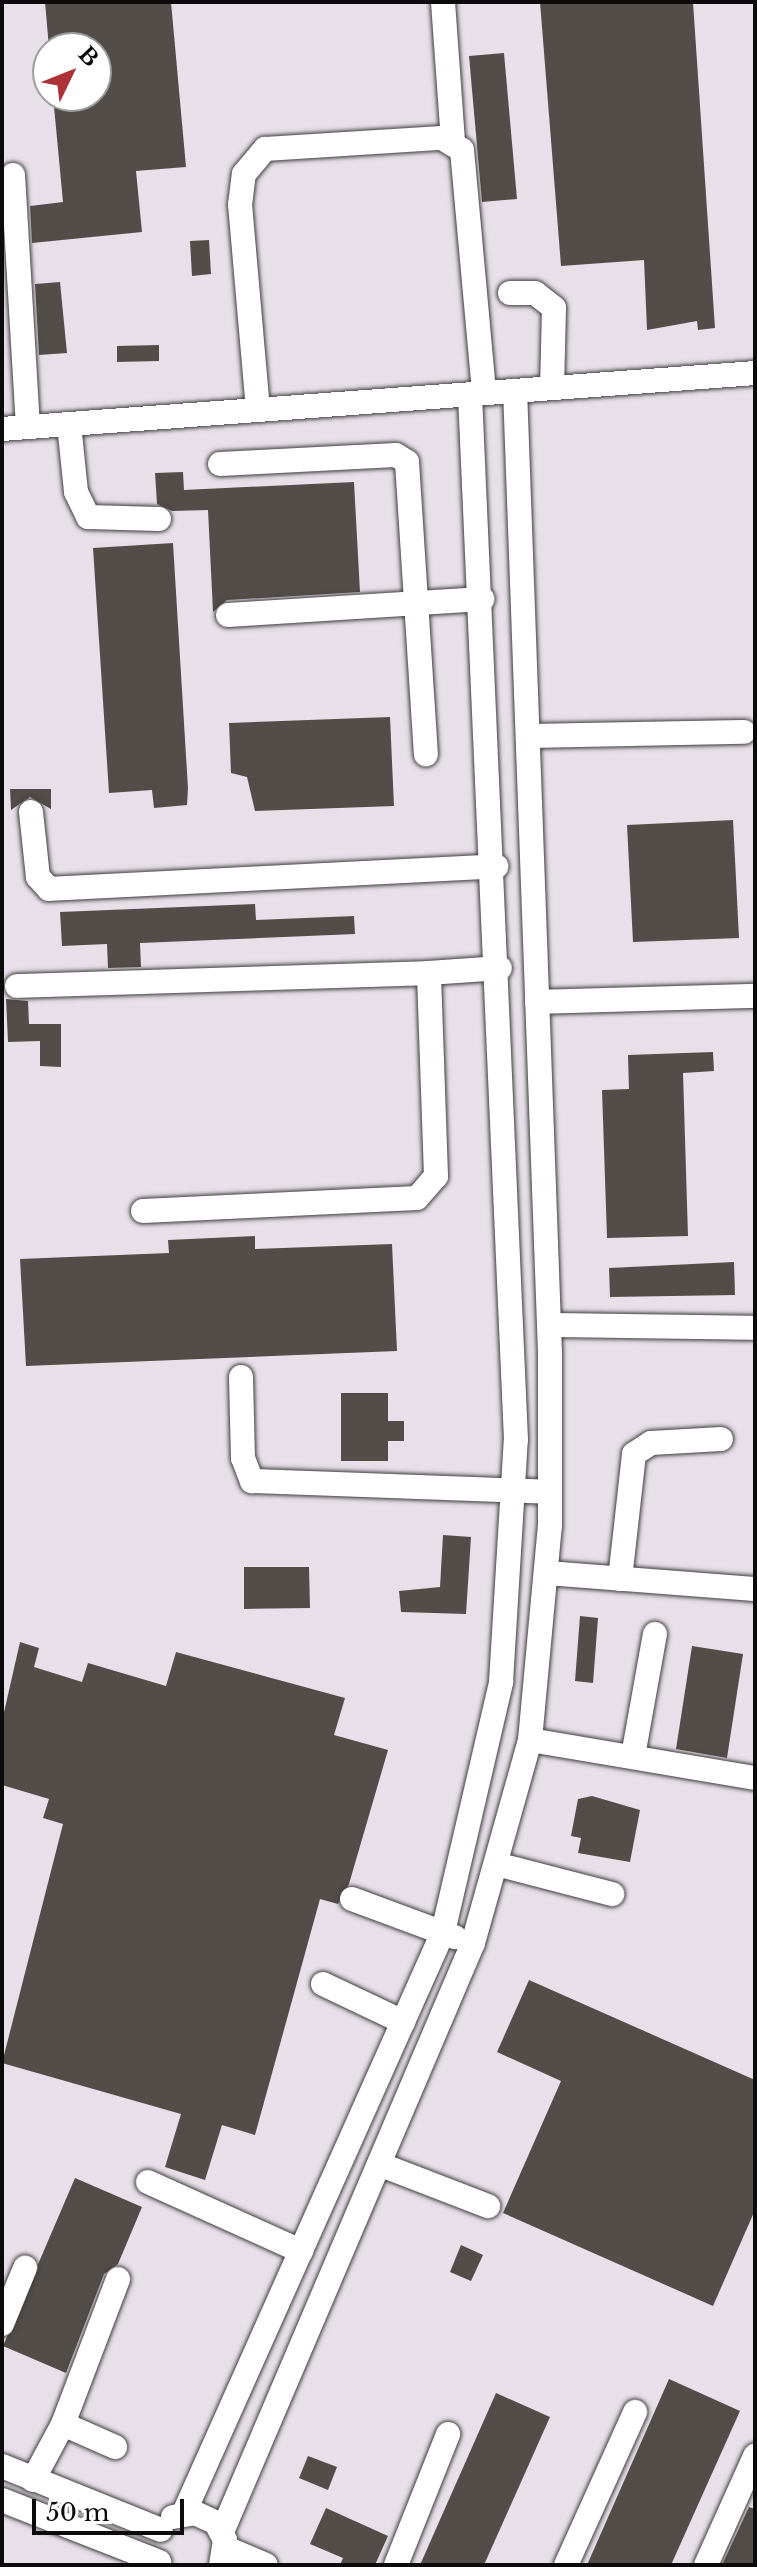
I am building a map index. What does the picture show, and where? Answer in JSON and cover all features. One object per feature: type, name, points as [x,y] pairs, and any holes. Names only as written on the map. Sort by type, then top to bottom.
[{"type":"street","points":[[161,2530],[184,2513],[443,1932],[501,1682],[512,1491],[500,968],[465,157],[453,143],[443,2]]},
{"type":"street","points":[[258,410],[240,205],[255,157],[265,149],[453,143]]},
{"type":"street","points":[[13,175],[28,427]]},
{"type":"street","points":[[510,293],[535,293],[554,308],[552,388]]},
{"type":"street","points":[[2,429],[755,373]]},
{"type":"street","points":[[223,2548],[379,2164],[473,1943],[500,1865],[530,1740],[546,1573],[550,1492],[549,1325],[515,391]]},
{"type":"street","points":[[69,424],[76,492],[88,517],[159,519]]},
{"type":"street","points":[[220,464],[402,458],[413,479],[426,754]]},
{"type":"street","points":[[228,615],[482,599]]},
{"type":"street","points":[[528,736],[744,732]]},
{"type":"street","points":[[31,812],[38,877],[49,889],[496,866]]},
{"type":"street","points":[[17,986],[500,968]]},
{"type":"street","points":[[143,1211],[417,1198],[436,1176],[429,973]]},
{"type":"street","points":[[537,1002],[755,996]]},
{"type":"street","points":[[549,1325],[755,1328]]},
{"type":"street","points":[[241,1377],[243,1458],[252,1481],[550,1492]]},
{"type":"street","points":[[620,1579],[634,1454],[651,1443],[721,1439]]},
{"type":"street","points":[[546,1573],[755,1589]]},
{"type":"street","points":[[633,1756],[655,1634]]},
{"type":"street","points":[[530,1740],[755,1778]]},
{"type":"street","points":[[500,1865],[612,1894]]},
{"type":"street","points":[[352,1899],[473,1943]]},
{"type":"street","points":[[323,1984],[403,2022]]},
{"type":"street","points":[[379,2164],[488,2206]]},
{"type":"street","points":[[148,2182],[301,2251]]},
{"type":"street","points":[[2,2324],[25,2268]]},
{"type":"street","points":[[33,2480],[63,2424],[118,2279]]},
{"type":"street","points":[[566,2565],[635,2412]]},
{"type":"street","points":[[63,2424],[115,2447]]},
{"type":"street","points":[[396,2565],[448,2434]]},
{"type":"street","points":[[706,2565],[755,2456]]},
{"type":"street","points":[[2,2466],[161,2530]]},
{"type":"street","points":[[2,2500],[160,2564],[161,2530]]},
{"type":"street","points":[[184,2513],[206,2516],[223,2548],[266,2565]]},
{"type":"shaded area","points":[[2,2],[755,2],[755,2565],[2,2565]]},
{"type":"building","points":[[45,2],[171,2],[186,167],[136,171],[142,232],[32,243],[30,206],[63,202],[55,112],[112,112],[112,32],[48,32]]},
{"type":"building","points":[[540,2],[693,2],[715,328],[698,330],[697,321],[647,330],[644,260],[561,266]]},
{"type":"building","points":[[504,53],[517,199],[482,202],[469,56]]},
{"type":"building","points":[[209,240],[211,274],[192,276],[190,241]]},
{"type":"building","points":[[60,282],[67,353],[39,355],[35,284]]},
{"type":"building","points":[[159,345],[159,361],[117,362],[117,346]]},
{"type":"building","points":[[183,472],[184,490],[354,482],[360,592],[227,600],[213,612],[208,510],[172,511],[157,504],[155,473]]},
{"type":"building","points":[[173,543],[187,805],[154,808],[152,790],[109,793],[93,548]]},
{"type":"building","points":[[390,717],[394,806],[255,811],[247,777],[231,773],[229,723]]},
{"type":"building","points":[[10,789],[51,789],[51,809],[30,797],[11,810]]},
{"type":"building","points":[[733,820],[739,938],[633,942],[627,825]]},
{"type":"building","points":[[255,904],[256,920],[354,916],[355,934],[140,943],[141,967],[108,968],[107,944],[62,946],[60,912]]},
{"type":"building","points":[[6,999],[28,1001],[29,1024],[61,1024],[61,1067],[40,1066],[40,1041],[8,1042]]},
{"type":"building","points":[[713,1052],[714,1071],[683,1073],[688,1236],[607,1238],[602,1090],[629,1089],[628,1055]]},
{"type":"building","points":[[255,1236],[255,1249],[392,1244],[397,1351],[26,1366],[20,1259],[169,1253],[168,1240]]},
{"type":"building","points":[[734,1262],[735,1295],[610,1297],[609,1268]]},
{"type":"building","points":[[341,1393],[388,1393],[388,1421],[404,1421],[404,1441],[388,1441],[388,1461],[341,1461]]},
{"type":"building","points":[[443,1535],[471,1537],[466,1614],[401,1612],[399,1591],[440,1587]]},
{"type":"building","points":[[244,1567],[309,1567],[310,1608],[244,1609]]},
{"type":"building","points":[[580,1616],[598,1618],[593,1683],[575,1681]]},
{"type":"building","points":[[20,1642],[39,1648],[34,1667],[82,1682],[88,1663],[166,1686],[176,1652],[345,1698],[334,1735],[388,1750],[349,1884],[338,1904],[320,1899],[255,2135],[222,2125],[205,2180],[165,2167],[181,2114],[2,2063],[63,1824],[43,1818],[49,1799],[2,1785],[2,1721]]},
{"type":"building","points":[[692,1646],[743,1654],[727,1758],[676,1749]]},
{"type":"building","points":[[592,1796],[640,1810],[630,1862],[578,1853],[581,1838],[571,1836],[578,1799]]},
{"type":"building","points":[[529,1980],[755,2080],[755,2210],[713,2306],[503,2213],[561,2081],[497,2052]]},
{"type":"building","points":[[75,2178],[142,2207],[118,2264],[104,2274],[66,2373],[3,2346]]},
{"type":"building","points":[[461,2245],[483,2255],[471,2281],[450,2272]]},
{"type":"building","points":[[669,2379],[740,2411],[671,2565],[587,2565]]},
{"type":"building","points":[[496,2393],[550,2417],[484,2565],[420,2565]]},
{"type":"building","points":[[308,2456],[337,2467],[328,2490],[299,2478]]},
{"type":"building","points":[[749,2507],[755,2509],[755,2565],[722,2565]]},
{"type":"building","points":[[326,2508],[388,2536],[375,2565],[340,2565],[343,2558],[310,2544]]}]
